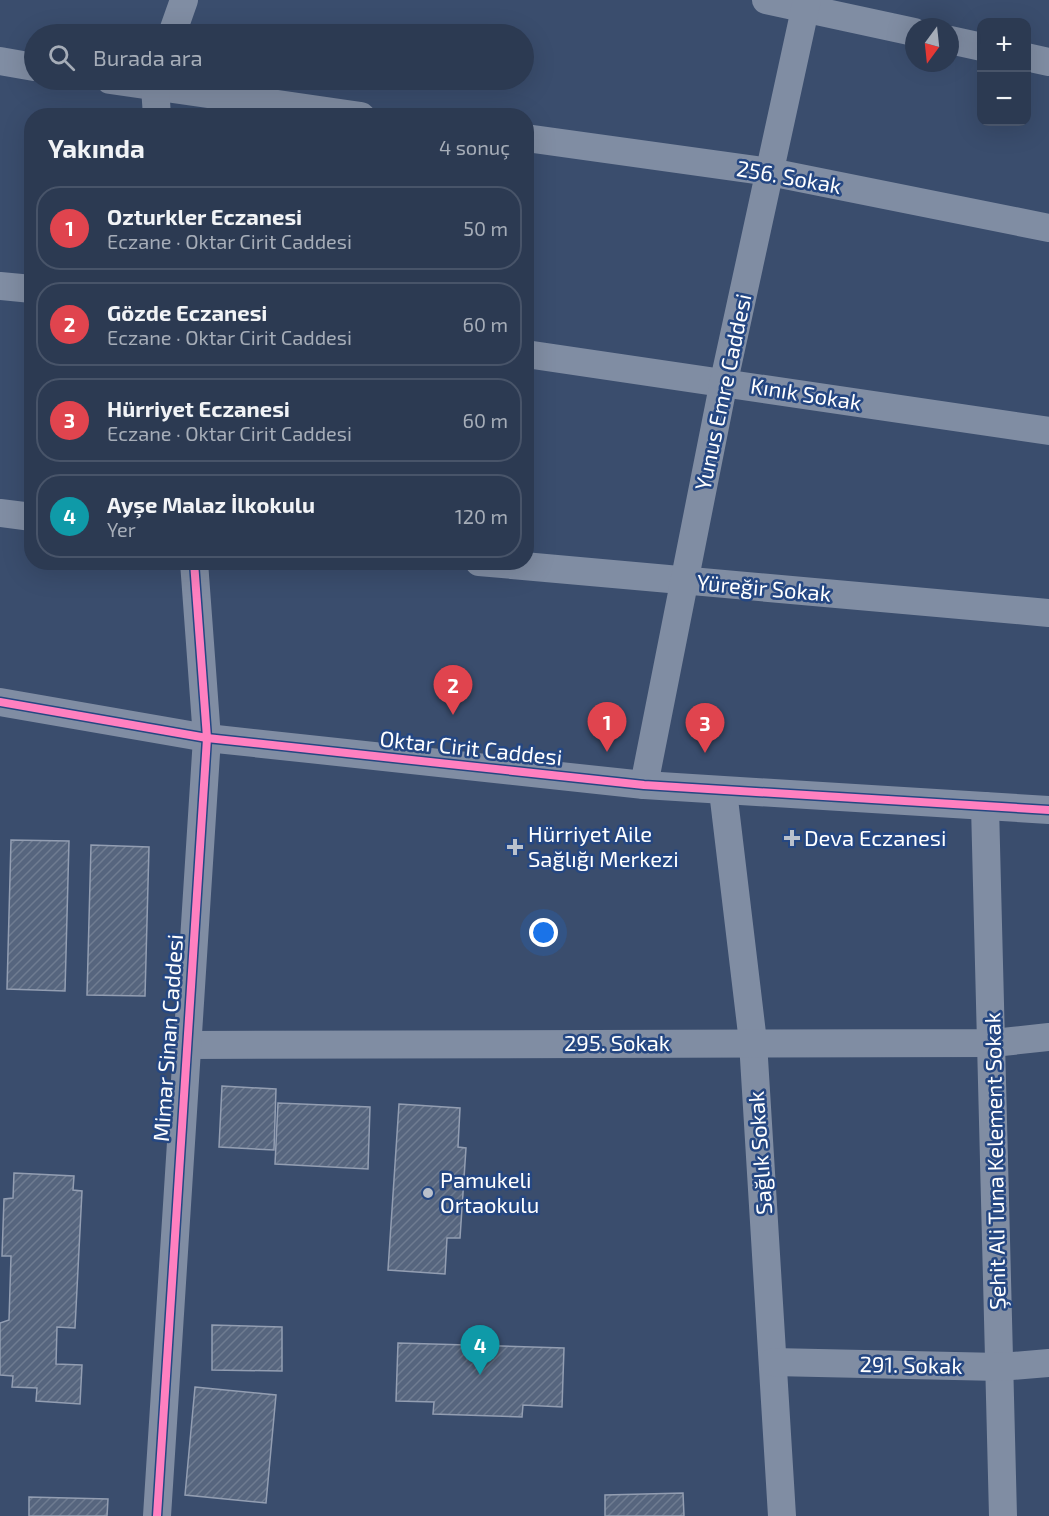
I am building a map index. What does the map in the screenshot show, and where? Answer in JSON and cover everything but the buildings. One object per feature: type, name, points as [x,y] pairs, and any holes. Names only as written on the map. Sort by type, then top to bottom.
[{"type":"street","points":[[176,24],[184,0]]},
{"type":"street","points":[[766,0],[806,3],[905,30]]},
{"type":"street","name":"Yunus Emre Caddesi","points":[[644,785],[724,381],[806,3]]},
{"type":"street","points":[[959,42],[977,46]]},
{"type":"street","points":[[1031,58],[1049,62]]},
{"type":"street","points":[[0,61],[24,65]]},
{"type":"street","points":[[156,90],[157,108]]},
{"type":"street","points":[[199,90],[311,108]]},
{"type":"street","name":"256. Sokak","points":[[534,139],[770,172],[1049,228]]},
{"type":"street","points":[[0,286],[24,288]]},
{"type":"street","name":"Kınık Sokak","points":[[534,355],[1049,430]]},
{"type":"street","points":[[0,513],[24,516]]},
{"type":"street","name":"Yüreğir Sokak","points":[[534,567],[1049,613]]},
{"type":"street","name":"Mimar Sinan Caddesi","points":[[157,1516],[185,1045],[207,738],[196,570]]},
{"type":"street","name":"Oktar Cirit Caddesi","points":[[0,702],[207,738],[644,785],[1049,810]]},
{"type":"street","name":"Sağlık Sokak","points":[[723,791],[753,1042],[782,1516]]},
{"type":"street","name":"Şehit Ali Tuna Kelement Sokak","points":[[985,806],[993,1043],[1003,1516]]},
{"type":"street","name":"295. Sokak","points":[[185,1045],[993,1043],[1049,1037]]},
{"type":"street","name":"291. Sokak","points":[[773,1362],[1000,1367],[1049,1363]]},
{"type":"cycle path","points":[[157,1516],[207,738],[195,570]]},
{"type":"cycle path","points":[[0,702],[207,738],[644,785],[1049,810]]},
{"type":"place","name":"Gözde Eczanesi","points":[[453,715]]},
{"type":"place","name":"Ozturkler Eczanesi","points":[[607,752]]},
{"type":"place","name":"Hürriyet Eczanesi","points":[[705,753]]},
{"type":"place","name":"Deva Eczanesi","points":[[792,838]]},
{"type":"place","name":"Hürriyet Aile Sağlığı Merkezi","points":[[515,847]]},
{"type":"place","name":"Pamukeli Ortaokulu","points":[[428,1193]]},
{"type":"place","name":"Ayşe Malaz İlkokulu","points":[[480,1375]]}]
